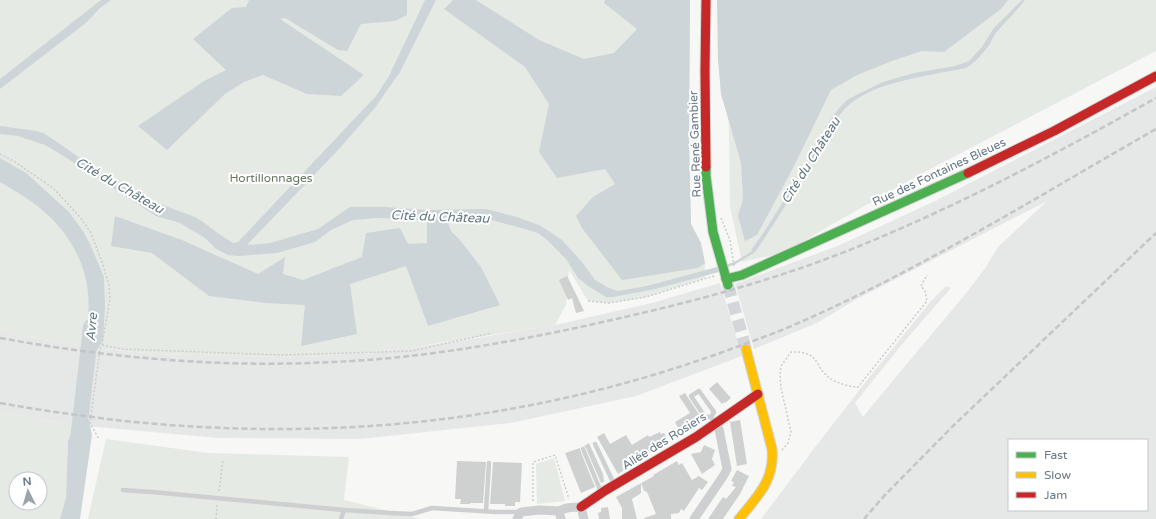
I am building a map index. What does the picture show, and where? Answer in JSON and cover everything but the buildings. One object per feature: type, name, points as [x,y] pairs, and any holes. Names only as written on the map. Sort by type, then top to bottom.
[{"type":"street","name":"Rue René Gambier","points":[[706,0],[704,103],[706,176],[713,232],[727,279]]},
{"type":"street","name":"Rue des Fontaines Bleues","points":[[727,279],[742,275],[947,183],[1054,131],[1156,76]]},
{"type":"street","points":[[739,519],[763,487],[770,474],[773,460],[772,449],[746,349]]},
{"type":"street","name":"Allée des Rosiers","points":[[581,507],[615,485],[696,438],[713,420],[758,394]]},
{"type":"street","points":[[694,519],[727,469],[719,429],[713,420]]},
{"type":"street","points":[[519,515],[533,510],[547,510],[560,515],[571,507],[581,507],[584,519]]},
{"type":"lane","points":[[699,391],[714,412],[713,420],[705,417],[691,396],[699,391]]},
{"type":"lane","points":[[595,444],[615,485]]},
{"type":"lane","points":[[582,449],[602,493]]},
{"type":"lane","points":[[486,511],[489,463]]},
{"type":"lane","points":[[124,490],[344,510],[412,514],[432,508],[486,511],[519,515]]},
{"type":"lane","points":[[341,519],[344,510]]},
{"type":"path","points":[[0,154],[15,162],[54,188],[80,217],[91,232],[102,262],[109,285],[110,299],[102,345],[100,348],[90,423],[99,439]]},
{"type":"path","points":[[732,257],[736,272]]},
{"type":"path","points":[[773,460],[778,458],[788,443],[791,432],[781,388],[780,374],[781,366],[792,352],[802,352],[815,358],[823,371],[831,379],[850,387],[858,388],[927,302],[925,291],[921,286],[927,275]]},
{"type":"path","points":[[588,301],[609,303],[646,297],[727,279]]},
{"type":"path","points":[[102,345],[122,349],[282,355],[330,354],[412,351],[492,333]]},
{"type":"path","points":[[533,510],[533,462],[555,455],[571,507]]},
{"type":"path","points":[[216,519],[223,459]]},
{"type":"shaded area","points":[[1156,87],[1156,519],[761,519],[868,379],[931,301],[946,286],[951,288],[903,343],[855,403],[863,417],[963,297],[986,267],[998,247],[1046,202],[855,300],[817,323],[754,349],[735,284],[840,245],[937,200]]},
{"type":"shaded area","points":[[720,283],[742,356],[636,396],[511,423],[360,439],[219,438],[74,425],[0,412],[0,331],[104,349],[157,354],[307,357],[396,350],[555,325],[652,303]]},
{"type":"green space","name":"Hortillonnages","points":[[0,0],[690,0],[689,142],[691,224],[701,243],[705,263],[705,278],[646,297],[609,303],[588,301],[569,270],[566,305],[555,325],[396,350],[307,357],[157,354],[104,349],[0,331]]},
{"type":"green space","points":[[727,0],[1156,0],[1156,51],[917,176],[782,253],[742,262],[730,207]]},
{"type":"green space","points":[[0,412],[74,425],[68,441],[66,497],[60,519],[0,519]]},
{"type":"green space","points":[[106,439],[208,453],[349,457],[344,500],[421,519],[88,519]]},
{"type":"green space","points":[[554,458],[565,501],[537,504],[536,464]]},
{"type":"water","points":[[101,0],[111,0],[100,8],[87,22],[0,89],[0,79]]},
{"type":"water","points":[[249,0],[407,0],[407,15],[395,21],[361,24],[347,51],[338,50],[285,18],[280,19],[364,75],[341,96],[307,94],[263,75],[244,82],[225,94],[167,150],[138,126],[204,81],[226,70],[193,39],[232,8],[246,7]]},
{"type":"water","points":[[425,0],[436,0],[400,72],[374,109],[339,149],[247,245],[270,243],[318,229],[350,207],[384,207],[429,210],[486,209],[517,217],[541,226],[562,240],[582,262],[595,280],[618,291],[647,286],[717,267],[719,272],[655,289],[606,297],[578,278],[566,259],[538,233],[488,219],[448,223],[451,231],[481,267],[500,305],[428,326],[406,266],[350,284],[357,334],[301,346],[305,305],[266,303],[209,296],[152,253],[111,246],[115,216],[182,240],[258,274],[285,257],[283,274],[303,280],[362,257],[366,233],[400,228],[408,244],[427,243],[427,220],[377,218],[353,220],[331,230],[315,242],[277,253],[239,256],[228,255],[216,249],[205,238],[180,223],[156,216],[45,145],[18,136],[0,134],[0,126],[37,131],[45,134],[96,170],[122,186],[147,199],[195,217],[233,243],[238,242],[376,96],[389,76]]},
{"type":"water","points":[[453,0],[476,0],[539,40],[584,59],[614,53],[637,29],[604,3],[605,0],[690,0],[689,142],[691,224],[701,243],[705,263],[698,268],[622,280],[582,228],[576,216],[593,197],[615,184],[605,169],[557,178],[539,152],[549,104],[525,67],[444,9]]},
{"type":"water","points":[[717,0],[1008,0],[1001,9],[944,52],[922,51],[892,61],[857,75],[831,90],[793,168],[757,235],[745,241],[738,216],[743,199],[741,163],[721,94],[718,60]]},
{"type":"water","points":[[1022,0],[1025,0],[995,34],[985,51],[970,66],[884,86],[871,91],[849,105],[840,114],[817,154],[755,252],[751,250],[813,154],[830,120],[847,100],[883,82],[914,73],[955,66],[969,61],[982,47],[993,29]]},
{"type":"water","points":[[0,158],[26,173],[69,212],[83,231],[90,244],[104,277],[105,307],[103,340],[97,350],[84,348],[89,300],[87,282],[76,252],[64,233],[45,212],[0,182]]},
{"type":"water","points":[[77,419],[89,420],[92,435],[80,519],[60,519],[66,497],[68,441]]},
{"type":"waterway","name":"Cité du Château","points":[[810,158],[816,148]]},
{"type":"waterway","name":"Cité du Château","points":[[727,266],[735,263],[753,252],[755,249]]},
{"type":"waterway","name":"Avre","points":[[78,440],[91,327]]},
{"type":"tunnel","points":[[728,285],[746,349]]},
{"type":"railway","points":[[0,338],[83,351],[166,360],[249,364],[290,364],[369,360],[443,352],[553,333],[656,310],[718,294],[840,254],[943,210],[1050,156],[1156,98]]},
{"type":"railway","points":[[0,403],[115,420],[194,427],[273,429],[351,427],[428,421],[504,410],[580,395],[656,374],[731,349],[782,330],[837,306],[975,233],[1156,129]]},
{"type":"railway","points":[[864,519],[884,496],[953,426],[1156,233]]},
{"type":"traffic: fast","points":[[706,167],[713,232],[728,285]]},
{"type":"traffic: fast","points":[[726,279],[742,275],[968,173]]},
{"type":"traffic: slow","points":[[739,519],[758,495],[768,479],[772,460],[772,449],[746,349]]},
{"type":"traffic: jam","points":[[706,0],[706,167]]},
{"type":"traffic: jam","points":[[968,173],[1054,131],[1156,76]]},
{"type":"traffic: jam","points":[[581,507],[606,490],[696,437],[758,394]]}]
